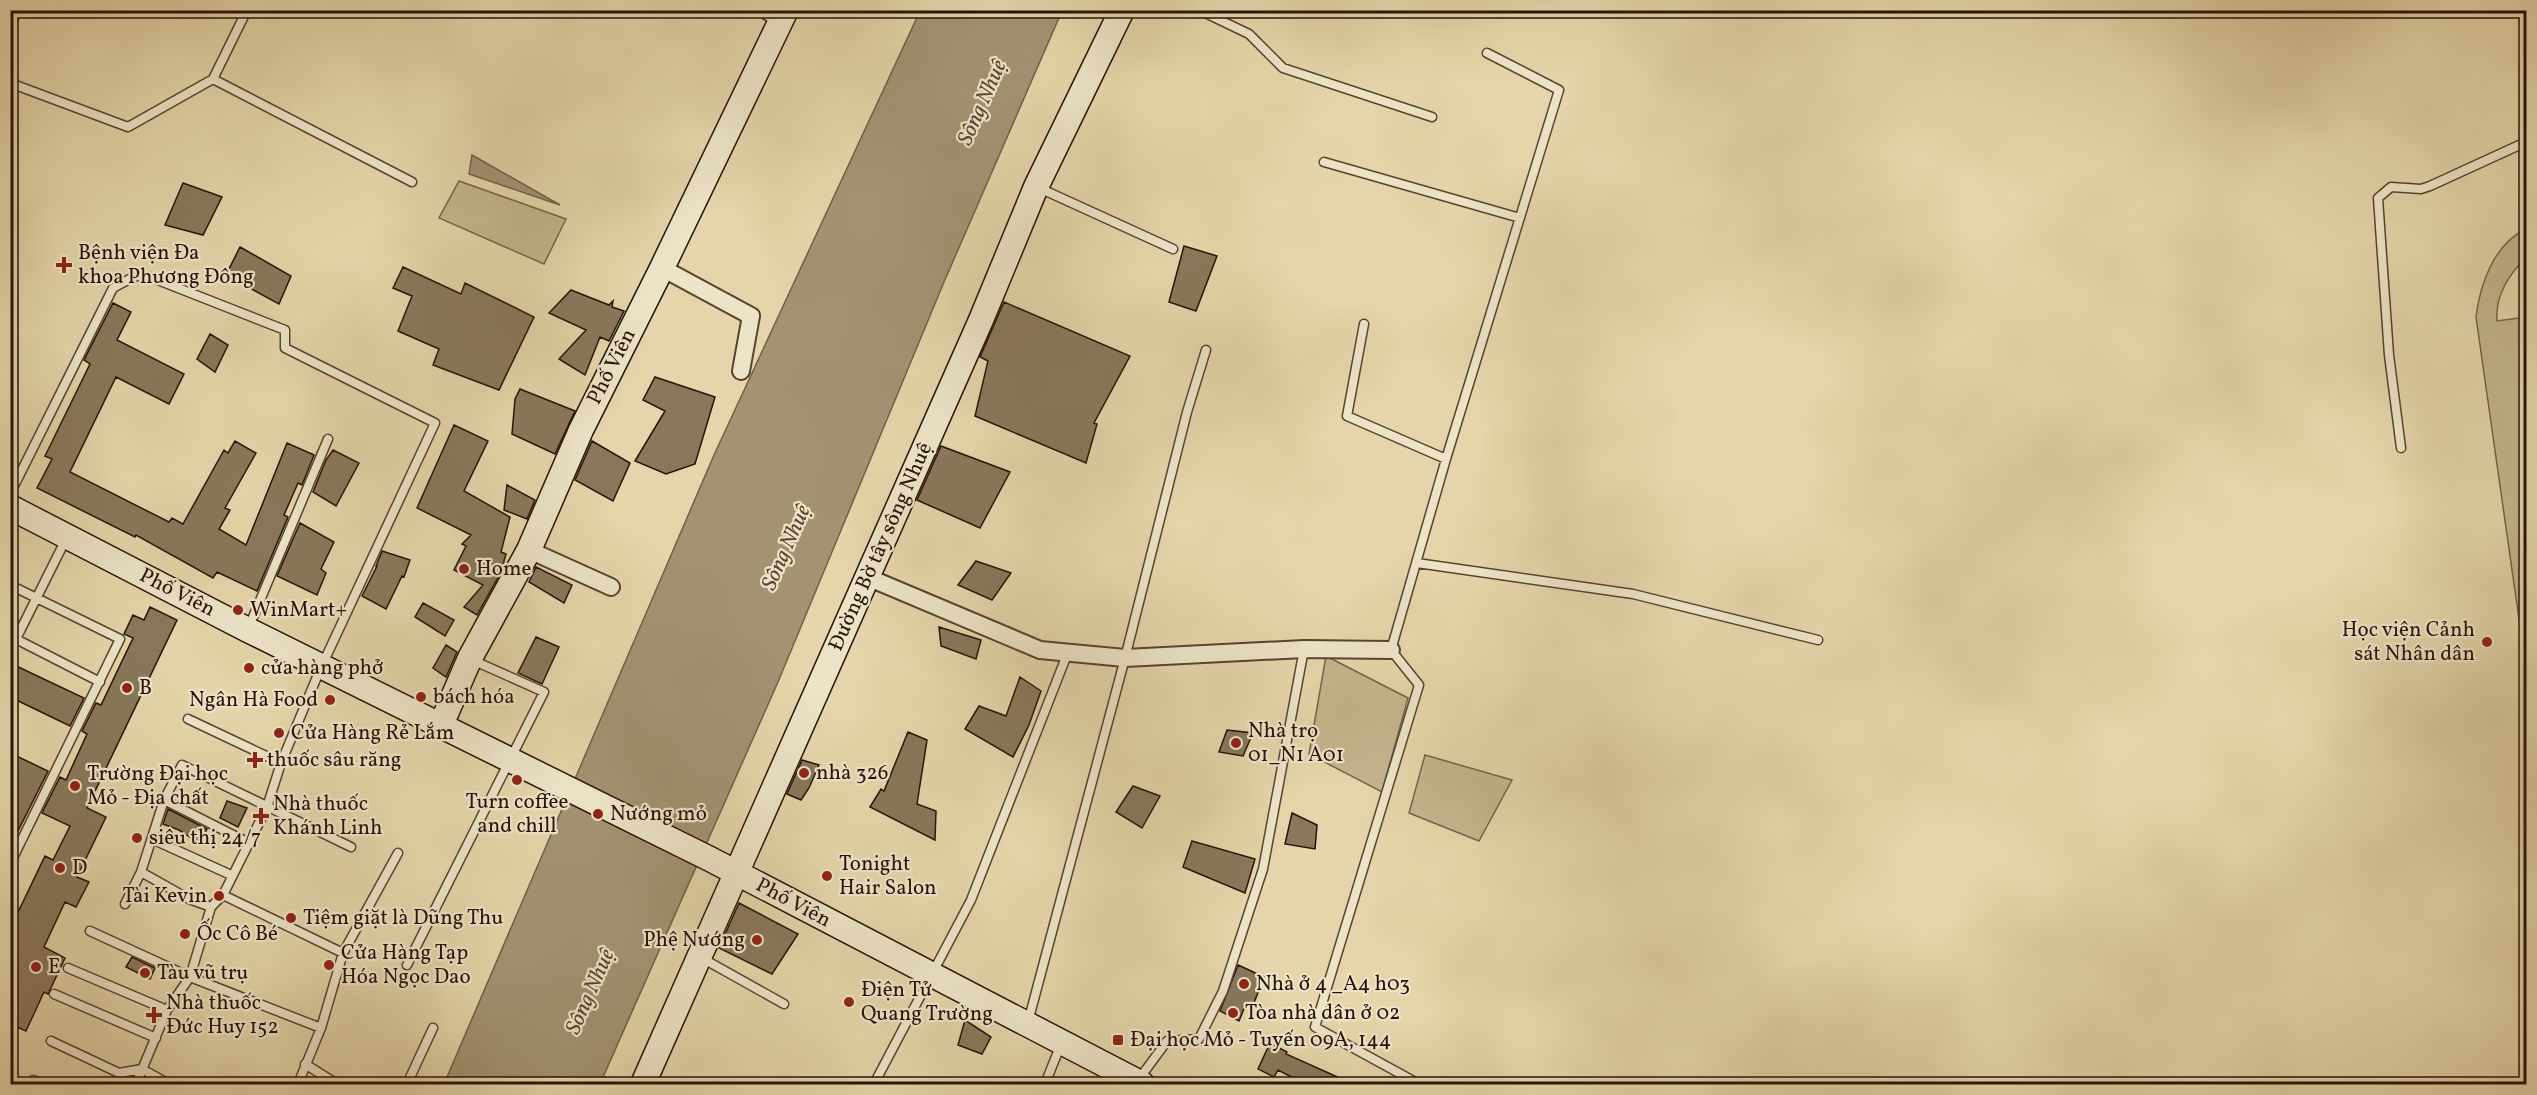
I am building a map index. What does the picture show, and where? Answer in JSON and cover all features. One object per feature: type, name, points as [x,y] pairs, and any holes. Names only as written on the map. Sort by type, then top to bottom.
[{"type":"street","name":"Đường Bờ tây sông Nhuệ","points":[[643,1084],[976,331],[1036,187],[1122,10]]},
{"type":"street","name":"Phố Viên","points":[[441,725],[470,658],[528,550],[581,430],[662,268],[778,14]]},
{"type":"street","points":[[662,268],[751,316],[741,370]]},
{"type":"street","name":"Phố Viên","points":[[10,507],[248,630],[710,859],[1140,1083]]},
{"type":"street","points":[[528,550],[611,587]]},
{"type":"street","points":[[867,577],[1040,650],[1125,658],[1304,649],[1391,650]]},
{"type":"lane","points":[[10,26],[18,10]]},
{"type":"lane","points":[[10,83],[128,127],[213,79],[247,10]]},
{"type":"lane","points":[[1198,10],[1249,34],[1283,68],[1432,117]]},
{"type":"lane","points":[[1419,1084],[1315,1027],[1419,685],[1391,650],[1446,459],[1559,90],[1487,53]]},
{"type":"lane","points":[[213,79],[412,182]]},
{"type":"lane","points":[[2401,448],[2389,355],[2378,198],[2391,187],[2421,189],[2430,186],[2526,142]]},
{"type":"lane","points":[[1324,162],[1520,218]]},
{"type":"lane","points":[[1036,187],[1173,249]]},
{"type":"lane","points":[[10,494],[113,288],[135,276],[150,277],[285,330],[285,348],[435,423],[323,666],[281,763],[267,807],[223,895],[211,907],[190,977],[167,1010],[136,1084]]},
{"type":"lane","points":[[1364,324],[1347,416],[1446,459]]},
{"type":"lane","points":[[1027,1025],[1125,658],[1187,412],[1206,350]]},
{"type":"lane","points":[[248,630],[328,439]]},
{"type":"lane","points":[[67,537],[13,638],[100,682]]},
{"type":"lane","points":[[1417,563],[1633,594],[1818,640]]},
{"type":"lane","points":[[10,585],[120,639],[14,846],[10,864]]},
{"type":"lane","points":[[1140,1083],[1167,1041],[1199,1039],[1223,991],[1263,869],[1304,649]]},
{"type":"lane","points":[[874,1084],[971,900],[1068,652]]},
{"type":"lane","points":[[407,966],[544,692],[470,658]]},
{"type":"lane","points":[[188,718],[281,763]]},
{"type":"lane","points":[[125,904],[141,872],[164,800],[182,765],[351,847]]},
{"type":"lane","points":[[164,800],[248,842]]},
{"type":"lane","points":[[152,839],[231,875]]},
{"type":"lane","points":[[298,1084],[321,1028],[343,952],[399,853]]},
{"type":"lane","points":[[141,872],[189,899],[211,907]]},
{"type":"lane","points":[[223,895],[343,952]]},
{"type":"lane","points":[[90,931],[190,977],[321,1028]]},
{"type":"lane","points":[[699,957],[784,1004]]},
{"type":"lane","points":[[68,968],[167,1010]]},
{"type":"lane","points":[[54,994],[156,1038]]},
{"type":"lane","points":[[407,1084],[433,1028]]},
{"type":"lane","points":[[51,1041],[119,1073],[142,1069],[169,1084]]},
{"type":"lane","points":[[1045,1084],[1062,1044]]},
{"type":"lane","points":[[305,1064],[337,1084]]},
{"type":"lane","points":[[33,1080],[43,1084]]},
{"type":"shaded area","points":[[459,181],[566,219],[544,264],[439,218]]},
{"type":"shaded area","points":[[2526,229],[2526,257],[2504,286],[2498,303],[2497,321],[2526,317],[2526,632],[2519,619],[2476,317],[2481,291],[2490,266],[2505,244]]},
{"type":"shaded area","points":[[1326,656],[1408,698],[1382,792],[1309,754]]},
{"type":"shaded area","points":[[1425,755],[1512,780],[1479,841],[1409,813]]},
{"type":"water","name":"Sông Nhuệ","points":[[920,11],[1062,11],[944,282],[778,682],[600,1084],[444,1084],[714,455]]},
{"type":"water","points":[[472,155],[560,205],[469,174]]},
{"type":"building","points":[[183,183],[222,197],[203,235],[165,225]]},
{"type":"building","points":[[1184,246],[1217,256],[1196,311],[1169,302]]},
{"type":"building","points":[[240,247],[291,276],[279,304],[226,275]]},
{"type":"building","points":[[403,267],[461,294],[465,283],[534,317],[499,390],[433,365],[439,349],[398,331],[412,296],[393,288]]},
{"type":"building","points":[[571,290],[609,305],[613,301],[612,307],[624,311],[609,341],[600,337],[585,375],[559,359],[586,330],[549,313]]},
{"type":"building","points":[[1004,302],[1130,356],[1094,423],[1097,424],[1086,463],[975,416],[988,361],[980,357]]},
{"type":"building","points":[[113,303],[131,312],[117,340],[184,374],[169,404],[116,377],[70,472],[169,522],[172,518],[183,524],[224,450],[228,453],[235,441],[256,453],[225,508],[230,510],[219,529],[246,545],[287,443],[314,455],[302,485],[298,483],[284,515],[288,517],[257,591],[217,572],[213,578],[136,535],[135,537],[37,488],[52,459],[45,456],[90,364],[84,360]]},
{"type":"building","points":[[210,334],[228,345],[215,372],[197,359]]},
{"type":"building","points":[[655,377],[715,397],[695,464],[666,474],[635,461],[665,411],[643,400]]},
{"type":"building","points":[[520,389],[575,411],[555,454],[512,434],[515,399]]},
{"type":"building","points":[[454,425],[488,441],[464,491],[510,517],[501,552],[506,554],[501,572],[477,615],[464,607],[483,585],[454,570],[466,546],[462,544],[471,535],[417,508]]},
{"type":"building","points":[[592,441],[630,463],[613,501],[575,480]]},
{"type":"building","points":[[941,446],[1010,472],[980,528],[917,500]]},
{"type":"building","points":[[333,450],[359,463],[336,506],[313,492],[326,460]]},
{"type":"building","points":[[507,485],[535,500],[527,519],[504,510]]},
{"type":"building","points":[[300,523],[334,542],[321,569],[326,573],[317,595],[277,576]]},
{"type":"building","points":[[382,551],[410,560],[404,577],[402,576],[386,609],[362,596]]},
{"type":"building","points":[[976,561],[1011,573],[992,600],[958,585]]},
{"type":"building","points":[[536,567],[572,585],[564,603],[529,582]]},
{"type":"building","points":[[423,603],[454,620],[445,636],[415,617]]},
{"type":"building","points":[[150,607],[177,620],[87,808],[106,817],[77,877],[89,882],[76,907],[65,902],[44,947],[65,958],[48,994],[44,992],[26,1031],[10,1024],[10,929],[45,856],[53,860],[70,826],[42,813],[60,777],[66,780],[87,734],[82,731],[96,703],[101,705],[133,638],[124,634],[133,615],[144,620]]},
{"type":"building","points":[[939,627],[981,640],[976,659],[941,646]]},
{"type":"building","points":[[536,637],[559,647],[542,684],[518,673]]},
{"type":"building","points":[[446,645],[457,652],[446,677],[433,668]]},
{"type":"building","points":[[10,663],[84,698],[70,726],[10,697]]},
{"type":"building","points":[[1020,677],[1041,691],[1029,725],[1013,757],[965,729],[979,706],[1006,716]]},
{"type":"building","name":"Nhà trọ 01_N1 A01","points":[[1227,730],[1253,733],[1243,756],[1219,752]]},
{"type":"building","points":[[908,732],[927,740],[917,804],[936,811],[935,840],[870,807],[881,789],[884,791]]},
{"type":"building","points":[[10,753],[48,771],[10,847]]},
{"type":"building","points":[[802,760],[819,765],[801,800],[787,794]]},
{"type":"building","points":[[1133,786],[1160,796],[1142,828],[1116,812]]},
{"type":"building","points":[[227,801],[247,808],[238,827],[220,818]]},
{"type":"building","points":[[168,809],[207,829],[199,843],[179,830],[163,824]]},
{"type":"building","points":[[1292,813],[1317,825],[1315,849],[1285,844]]},
{"type":"building","points":[[1192,841],[1255,859],[1245,893],[1183,867]]},
{"type":"building","name":"Phệ Nướng","points":[[739,903],[798,934],[772,974],[719,948]]},
{"type":"building","name":"Tàu vũ trụ","points":[[132,957],[155,968],[150,979],[126,967]]},
{"type":"building","name":"Nhà ở 4 _A4 h03","points":[[1238,965],[1264,977],[1252,1008],[1246,1004],[1239,1021],[1220,1011]]},
{"type":"building","points":[[965,1020],[991,1037],[982,1054],[958,1045]]},
{"type":"building","points":[[1270,1043],[1287,1052],[1286,1054],[1353,1084],[1305,1084],[1278,1070],[1274,1077],[1258,1069]]},
{"type":"place","name":"Bệnh viện Đa khoa Phương Đông","points":[[64,265]]},
{"type":"place","name":"Home","points":[[464,569]]},
{"type":"place","name":"WinMart+","points":[[238,610]]},
{"type":"place","name":"Học viện Cảnh sát Nhân dân","points":[[2487,642]]},
{"type":"place","name":"cửa hàng phở","points":[[249,668]]},
{"type":"place","name":"B","points":[[127,688]]},
{"type":"place","name":"bách hóa","points":[[421,697]]},
{"type":"place","name":"Ngân Hà Food","points":[[330,700]]},
{"type":"place","name":"Cửa Hàng Rẻ Lắm","points":[[279,733]]},
{"type":"place","name":"Nhà trọ 01_N1 A01","points":[[1236,743]]},
{"type":"place","name":"thuốc sâu răng","points":[[255,760]]},
{"type":"place","name":"nhà 326","points":[[804,773]]},
{"type":"place","name":"Turn coffee and chill","points":[[517,780]]},
{"type":"place","name":"Trường Đại học Mỏ - Địa chất","points":[[75,786]]},
{"type":"place","name":"Nướng mỏ","points":[[598,814]]},
{"type":"place","name":"Nhà thuốc Khánh Linh","points":[[261,816]]},
{"type":"place","name":"siêu thị 24/7","points":[[137,838]]},
{"type":"place","name":"D","points":[[60,868]]},
{"type":"place","name":"Tonight Hair Salon","points":[[827,876]]},
{"type":"place","name":"Tài Kevin","points":[[219,896]]},
{"type":"place","name":"Tiệm giặt là Dũng Thu","points":[[291,918]]},
{"type":"place","name":"Ốc Cô Bé","points":[[185,934]]},
{"type":"place","name":"Phệ Nướng","points":[[757,940]]},
{"type":"place","name":"Cửa Hàng Tạp Hóa Ngọc Dao","points":[[329,965]]},
{"type":"place","name":"E","points":[[36,967]]},
{"type":"place","name":"Tàu vũ trụ","points":[[145,973]]},
{"type":"place","name":"Nhà ở 4 _A4 h03","points":[[1244,984]]},
{"type":"place","name":"Điện Tử Quang Trường","points":[[849,1002]]},
{"type":"place","name":"Tòa nhà dân ở 02","points":[[1233,1013]]},
{"type":"place","name":"Nhà thuốc Đức Huy 152","points":[[154,1015]]},
{"type":"place","name":"Đại học Mỏ - Tuyến 09A, 144","points":[[1118,1040]]}]
